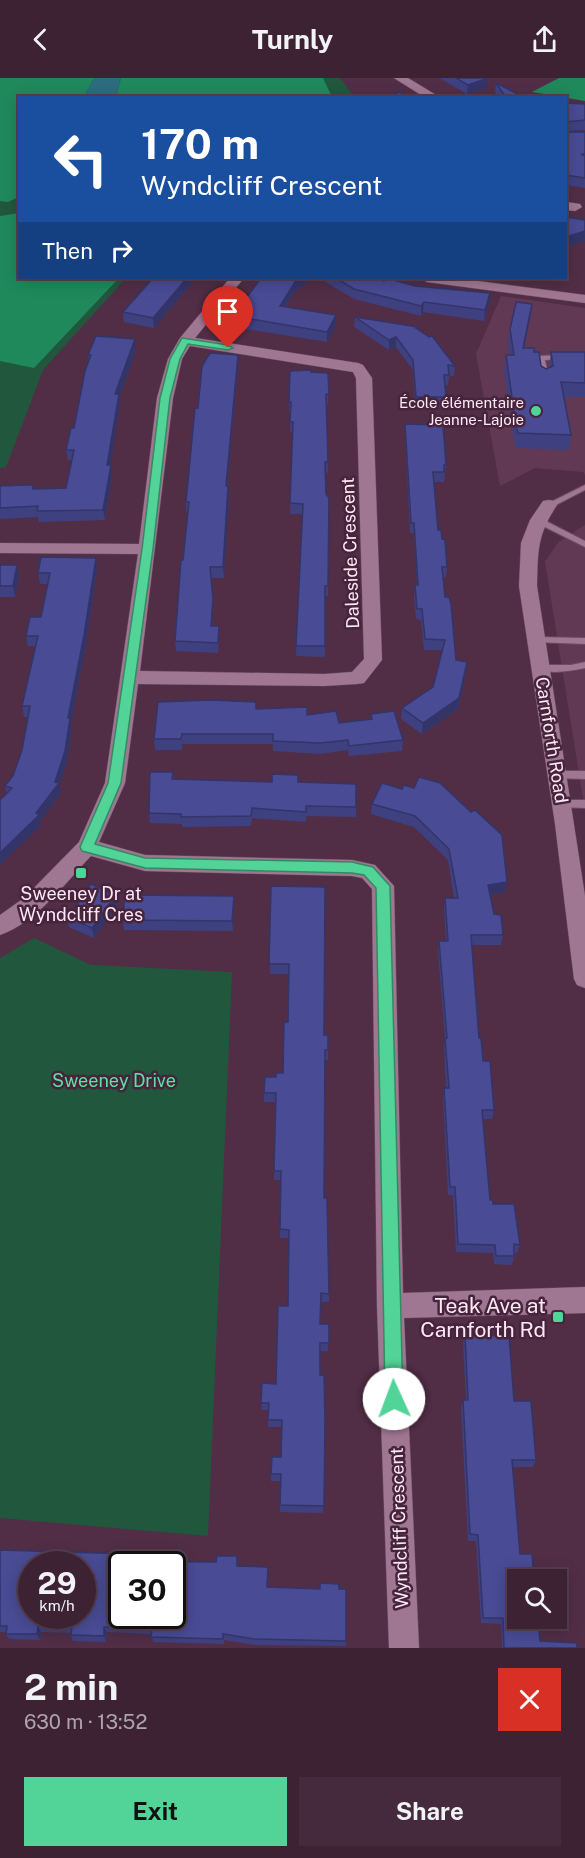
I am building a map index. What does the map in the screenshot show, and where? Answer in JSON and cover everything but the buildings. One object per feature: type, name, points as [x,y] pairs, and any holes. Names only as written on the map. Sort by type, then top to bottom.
[{"type":"street","points":[[400,78],[432,96]]},
{"type":"street","points":[[0,926],[32,904],[87,847],[115,783],[165,398],[175,359],[185,340],[236,279]]},
{"type":"street","points":[[435,279],[585,299]]},
{"type":"street","name":"Daleside Crescent","points":[[128,677],[324,680],[357,678],[374,660],[364,378],[358,368],[185,340]]},
{"type":"street","name":"Carnforth Road","points":[[543,512],[530,543],[528,586],[558,775],[585,979]]},
{"type":"street","points":[[0,548],[147,549]]},
{"type":"street","name":"Wyndcliff Crescent","points":[[87,847],[145,863],[352,868],[368,871],[383,886],[390,1306],[404,1648]]},
{"type":"street","points":[[390,1306],[585,1300]]},
{"type":"lane","points":[[545,380],[541,358],[585,356]]},
{"type":"lane","points":[[585,487],[543,512],[585,544]]},
{"type":"lane","points":[[537,640],[585,641]]},
{"type":"lane","points":[[541,668],[571,668],[585,665]]},
{"type":"lane","points":[[558,775],[585,775]]},
{"type":"lane","points":[[562,804],[585,804]]},
{"type":"shaded area","name":"École élémentaire Jeanne-Lajoie","points":[[501,296],[585,308],[585,475],[583,472],[535,468],[500,486],[476,354]]},
{"type":"shaded area","points":[[585,525],[585,811],[545,561],[559,542]]},
{"type":"green space","points":[[0,78],[340,78],[354,96],[18,96],[18,279],[125,279],[43,370],[6,467],[0,468]]},
{"type":"green space","points":[[0,78],[94,78],[85,96],[18,96],[18,197],[8,202],[0,201]]},
{"type":"green space","points":[[121,78],[323,78],[332,96],[116,96]]},
{"type":"green space","points":[[559,78],[585,78],[585,101],[567,98],[567,96],[532,92]]},
{"type":"green space","points":[[18,213],[18,279],[118,279],[34,368],[0,361],[0,216]]},
{"type":"green space","name":"Sweeney Drive","points":[[34,938],[91,965],[232,972],[208,1536],[0,1518],[0,958]]},
{"type":"water","points":[[94,78],[121,78],[116,96],[85,96]]},
{"type":"place","name":"École élémentaire Jeanne-Lajoie","points":[[536,411]]},
{"type":"place","name":"Sweeney Dr at Wyndcliff Cres","points":[[81,873]]},
{"type":"place","name":"Teak Ave at Carnforth Rd","points":[[558,1317]]},
{"type":"route","points":[[228,348],[185,340],[175,359],[165,398],[115,783],[87,847],[145,863],[352,868],[368,871],[383,886],[390,1306],[394,1399]]}]
